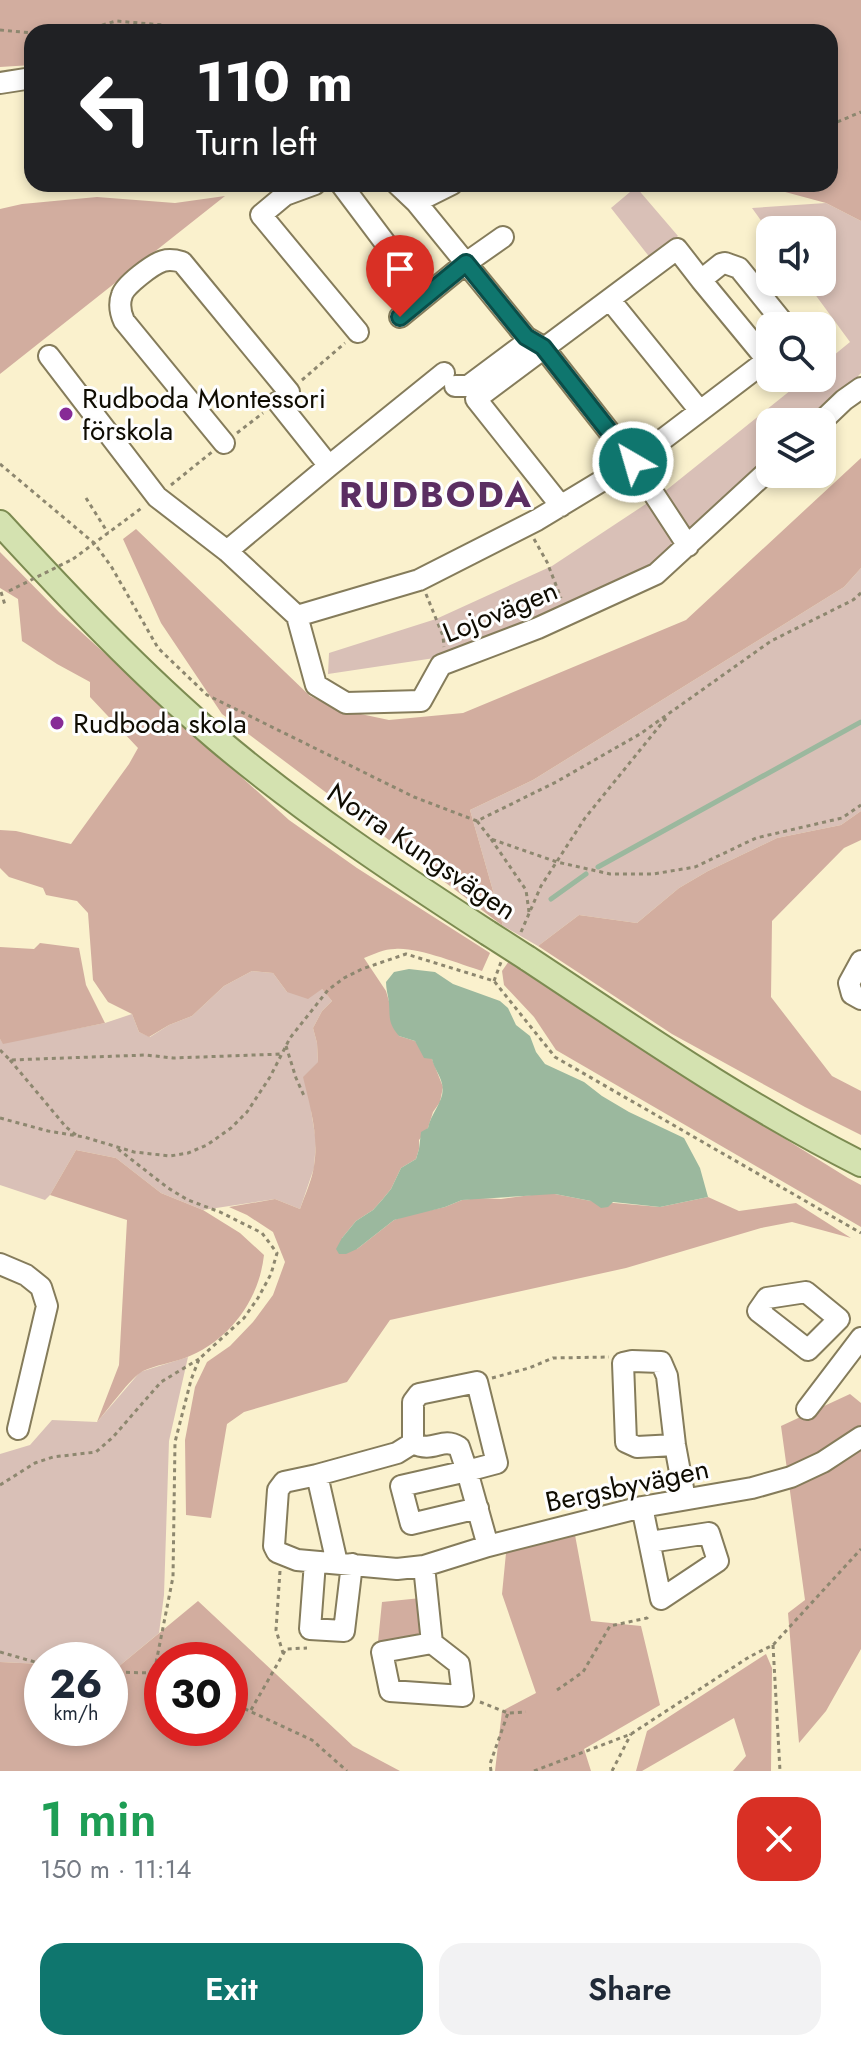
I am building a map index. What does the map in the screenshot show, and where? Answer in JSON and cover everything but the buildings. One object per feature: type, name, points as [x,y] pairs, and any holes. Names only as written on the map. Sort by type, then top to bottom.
[{"type":"main road","name":"Norra Kungsvägen","points":[[0,523],[159,687],[216,738],[308,811],[488,933],[521,949],[711,1079],[861,1164]]},
{"type":"street","points":[[0,83],[24,79]]},
{"type":"street","points":[[293,192],[261,215],[358,332]]},
{"type":"street","points":[[347,192],[425,296]]},
{"type":"street","points":[[409,192],[633,462],[688,546]]},
{"type":"street","points":[[400,317],[503,237]]},
{"type":"street","points":[[227,551],[329,466],[450,380],[468,386],[523,345],[610,300],[677,249],[756,345]]},
{"type":"street","points":[[224,443],[124,321],[120,304],[125,288],[158,262],[182,262],[284,397],[329,466]]},
{"type":"street","points":[[701,280],[721,264],[739,268],[775,312]]},
{"type":"street","points":[[610,300],[700,411]]},
{"type":"street","points":[[534,342],[476,399],[561,506]]},
{"type":"street","points":[[49,356],[157,497],[227,551],[297,616],[419,580],[526,525],[633,462],[756,368]]},
{"type":"street","points":[[836,408],[861,388]]},
{"type":"street","name":"Lojovägen","points":[[297,616],[316,685],[346,703],[421,701],[441,665],[538,628],[656,574],[756,482]]},
{"type":"street","points":[[861,961],[849,983],[852,994],[861,999]]},
{"type":"street","points":[[0,1264],[26,1275],[41,1287],[47,1306],[18,1429]]},
{"type":"street","points":[[807,1409],[861,1337],[839,1319]]},
{"type":"street","points":[[675,1445],[637,1447],[626,1442],[623,1363],[661,1362],[667,1376],[685,1499]]},
{"type":"street","points":[[413,1443],[413,1402],[419,1394],[477,1382],[497,1463],[401,1486],[411,1524],[478,1508]]},
{"type":"street","name":"Bergsbyvägen","points":[[287,1557],[397,1569],[424,1566],[488,1546],[642,1507],[752,1488],[791,1477],[823,1462],[861,1437]]},
{"type":"street","points":[[413,1443],[424,1448],[447,1443],[459,1447],[488,1546]]},
{"type":"street","points":[[287,1557],[277,1552],[274,1546],[278,1490],[284,1482],[397,1453],[413,1443]]},
{"type":"street","points":[[315,1562],[310,1629],[344,1631],[344,1564],[317,1475]]},
{"type":"street","points":[[642,1507],[661,1599],[718,1561],[709,1533],[650,1542]]},
{"type":"street","points":[[424,1566],[432,1643],[459,1664],[463,1696],[390,1691],[382,1652],[432,1643]]},
{"type":"path","points":[[106,24],[116,21],[151,24]]},
{"type":"path","points":[[0,30],[24,32]]},
{"type":"path","points":[[838,122],[861,112]]},
{"type":"path","points":[[86,498],[108,533]]},
{"type":"path","points":[[526,525],[547,562],[567,615]]},
{"type":"path","points":[[5,605],[1,592],[9,591],[73,559]]},
{"type":"path","points":[[419,580],[443,636],[441,665]]},
{"type":"path","points":[[521,949],[523,929],[541,886],[585,818],[669,714]]},
{"type":"path","points":[[491,839],[557,862],[610,874],[653,874],[695,867],[756,838],[842,818],[861,805]]},
{"type":"path","points":[[477,821],[526,890],[529,913]]},
{"type":"path","points":[[0,1118],[134,1152],[170,1156],[188,1153],[207,1145],[247,1112],[286,1046],[328,990],[344,978],[406,954],[494,981],[555,1057],[861,1233]]},
{"type":"path","points":[[494,981],[500,962]]},
{"type":"path","points":[[286,1046],[305,1098]]},
{"type":"path","points":[[0,1050],[76,1135]]},
{"type":"path","points":[[10,1060],[282,1054]]},
{"type":"path","points":[[0,1485],[35,1463],[53,1457],[96,1452],[161,1382],[199,1359],[244,1318],[271,1274],[277,1253],[262,1233],[188,1200],[115,1146]]},
{"type":"path","points":[[477,1382],[553,1358],[610,1357],[623,1363]]},
{"type":"path","points":[[160,1642],[173,1577],[175,1442],[199,1359]]},
{"type":"path","points":[[534,1771],[631,1734],[749,1657],[773,1645],[861,1549]]},
{"type":"path","points":[[283,1653],[276,1630],[276,1612],[281,1567],[287,1557]]},
{"type":"path","points":[[557,1690],[583,1672],[610,1626],[647,1618],[661,1599]]},
{"type":"path","points":[[773,1645],[780,1771]]},
{"type":"path","points":[[251,1710],[286,1649],[315,1647]]},
{"type":"path","points":[[0,1652],[24,1659]]},
{"type":"path","points":[[463,1696],[508,1713],[526,1712]]},
{"type":"path","points":[[248,1709],[312,1740],[347,1771]]},
{"type":"path","points":[[491,1771],[490,1764],[508,1713]]},
{"type":"path","points":[[612,1771],[631,1734]]},
{"type":"shaded area","points":[[0,0],[861,0],[861,221],[826,203],[785,192],[838,192],[838,24],[24,24],[24,66],[0,67]]},
{"type":"shaded area","points":[[630,192],[640,192],[678,236],[651,259],[611,208]]},
{"type":"shaded area","points":[[225,196],[0,374],[0,209],[97,197],[175,203]]},
{"type":"shaded area","points":[[826,203],[861,221],[861,373],[827,408],[769,408],[789,392],[836,392],[836,354],[850,342],[836,323],[836,312],[828,312],[816,296],[836,296],[836,216],[758,216],[752,208]]},
{"type":"shaded area","points":[[756,418],[756,476],[667,556],[568,607],[448,656],[328,674],[329,653],[436,619],[552,566],[664,492]]},
{"type":"shaded area","points":[[861,458],[861,568],[844,587],[533,780],[470,810],[503,926],[222,714],[161,623],[123,539],[136,529],[310,696],[337,709],[389,720],[463,713],[686,620],[829,488],[836,488],[836,481]]},
{"type":"shaded area","points":[[0,552],[59,612],[289,820],[357,868],[490,953],[482,971],[404,949],[387,950],[364,958],[386,991],[399,1036],[415,1041],[432,1059],[443,1087],[440,1102],[419,1140],[416,1159],[401,1168],[382,1200],[356,1221],[342,1238],[357,1249],[394,1220],[462,1200],[555,1194],[591,1201],[660,1207],[708,1197],[739,1211],[796,1203],[851,1238],[792,1222],[761,1228],[626,1268],[390,1320],[347,1382],[244,1412],[227,1424],[211,1518],[186,1515],[185,1440],[195,1387],[207,1362],[230,1346],[273,1295],[285,1262],[273,1232],[229,1207],[275,1199],[300,1209],[312,1177],[315,1155],[313,1121],[303,1077],[318,1062],[313,1028],[322,1011],[332,1001],[322,989],[308,999],[287,992],[273,973],[252,971],[224,986],[192,1016],[149,1037],[139,1032],[132,1014],[108,1002],[93,980],[88,913],[77,901],[46,895],[43,888],[9,877],[0,868],[0,830],[71,844],[138,748],[90,697],[90,682],[22,641],[18,599],[0,588]]},
{"type":"shaded area","points":[[861,568],[861,811],[841,825],[777,838],[708,871],[679,888],[637,923],[579,915],[538,946],[503,926],[470,810],[533,780],[844,587]]},
{"type":"shaded area","points":[[861,811],[861,840],[844,848],[772,921],[771,997],[832,1076],[861,1091],[861,1135],[672,1034],[538,946],[579,915],[637,923],[679,888],[708,871],[777,838],[841,825]]},
{"type":"shaded area","points":[[40,943],[79,948],[86,985],[105,1023],[3,1044],[0,1039],[0,947],[34,949]]},
{"type":"shaded area","points":[[509,961],[674,1070],[861,1185],[861,1227],[556,1050],[534,1017],[504,985],[502,971]]},
{"type":"shaded area","points":[[409,969],[435,972],[453,984],[500,1001],[508,1008],[516,1025],[530,1036],[545,1064],[584,1082],[629,1112],[684,1138],[700,1168],[708,1197],[660,1207],[613,1202],[601,1208],[591,1201],[555,1194],[462,1200],[394,1220],[357,1249],[339,1254],[336,1249],[342,1238],[356,1221],[382,1200],[401,1168],[416,1159],[421,1132],[428,1128],[442,1095],[442,1084],[432,1059],[424,1058],[415,1041],[399,1036],[390,1020],[386,982],[394,972]]},
{"type":"shaded area","points":[[252,971],[273,973],[287,992],[322,989],[332,1001],[322,1011],[313,1028],[318,1062],[311,1110],[316,1141],[314,1168],[300,1209],[275,1199],[203,1210],[161,1193],[116,1158],[76,1150],[45,1200],[0,1185],[0,1039],[3,1043],[105,1023],[132,1014],[139,1032],[150,1037],[192,1016],[224,986]]},
{"type":"shaded area","points":[[76,1150],[116,1158],[161,1193],[203,1210],[240,1233],[264,1255],[256,1288],[228,1331],[201,1351],[138,1374],[97,1422],[119,1365],[127,1220],[50,1195]]},
{"type":"shaded area","points":[[188,1357],[169,1441],[164,1595],[159,1633],[144,1642],[128,1659],[128,1642],[24,1642],[24,1663],[0,1662],[0,1454],[30,1445],[52,1420],[97,1422],[140,1372]]},
{"type":"shaded area","points":[[850,1394],[861,1403],[861,1649],[826,1711],[799,1743],[788,1613],[805,1600],[781,1426]]},
{"type":"shaded area","points":[[575,1535],[591,1621],[641,1626],[660,1705],[584,1749],[591,1771],[495,1771],[502,1711],[536,1693],[502,1594],[506,1553]]},
{"type":"shaded area","points":[[421,1598],[426,1633],[388,1643],[378,1642],[382,1602]]},
{"type":"shaded area","points":[[198,1601],[242,1642],[148,1642]]},
{"type":"shaded area","points":[[144,1646],[144,1746],[248,1746],[248,1648],[353,1746],[400,1771],[0,1771],[0,1662],[24,1663],[24,1746],[128,1746],[128,1659]]},
{"type":"shaded area","points":[[766,1654],[772,1668],[771,1771],[733,1771],[746,1756],[734,1718],[642,1771],[636,1771],[647,1731]]},
{"type":"waterway","points":[[598,867],[861,722]]},
{"type":"waterway","points":[[551,899],[586,874]]},
{"type":"place","name":"Rudboda Montessori förskola","points":[[66,414]]},
{"type":"place","name":"Rudboda skola","points":[[57,723]]},
{"type":"district","name":"RUDBODA","points":[[436,494]]},
{"type":"route","points":[[400,317],[466,263],[526,337],[543,347],[633,462]]}]
